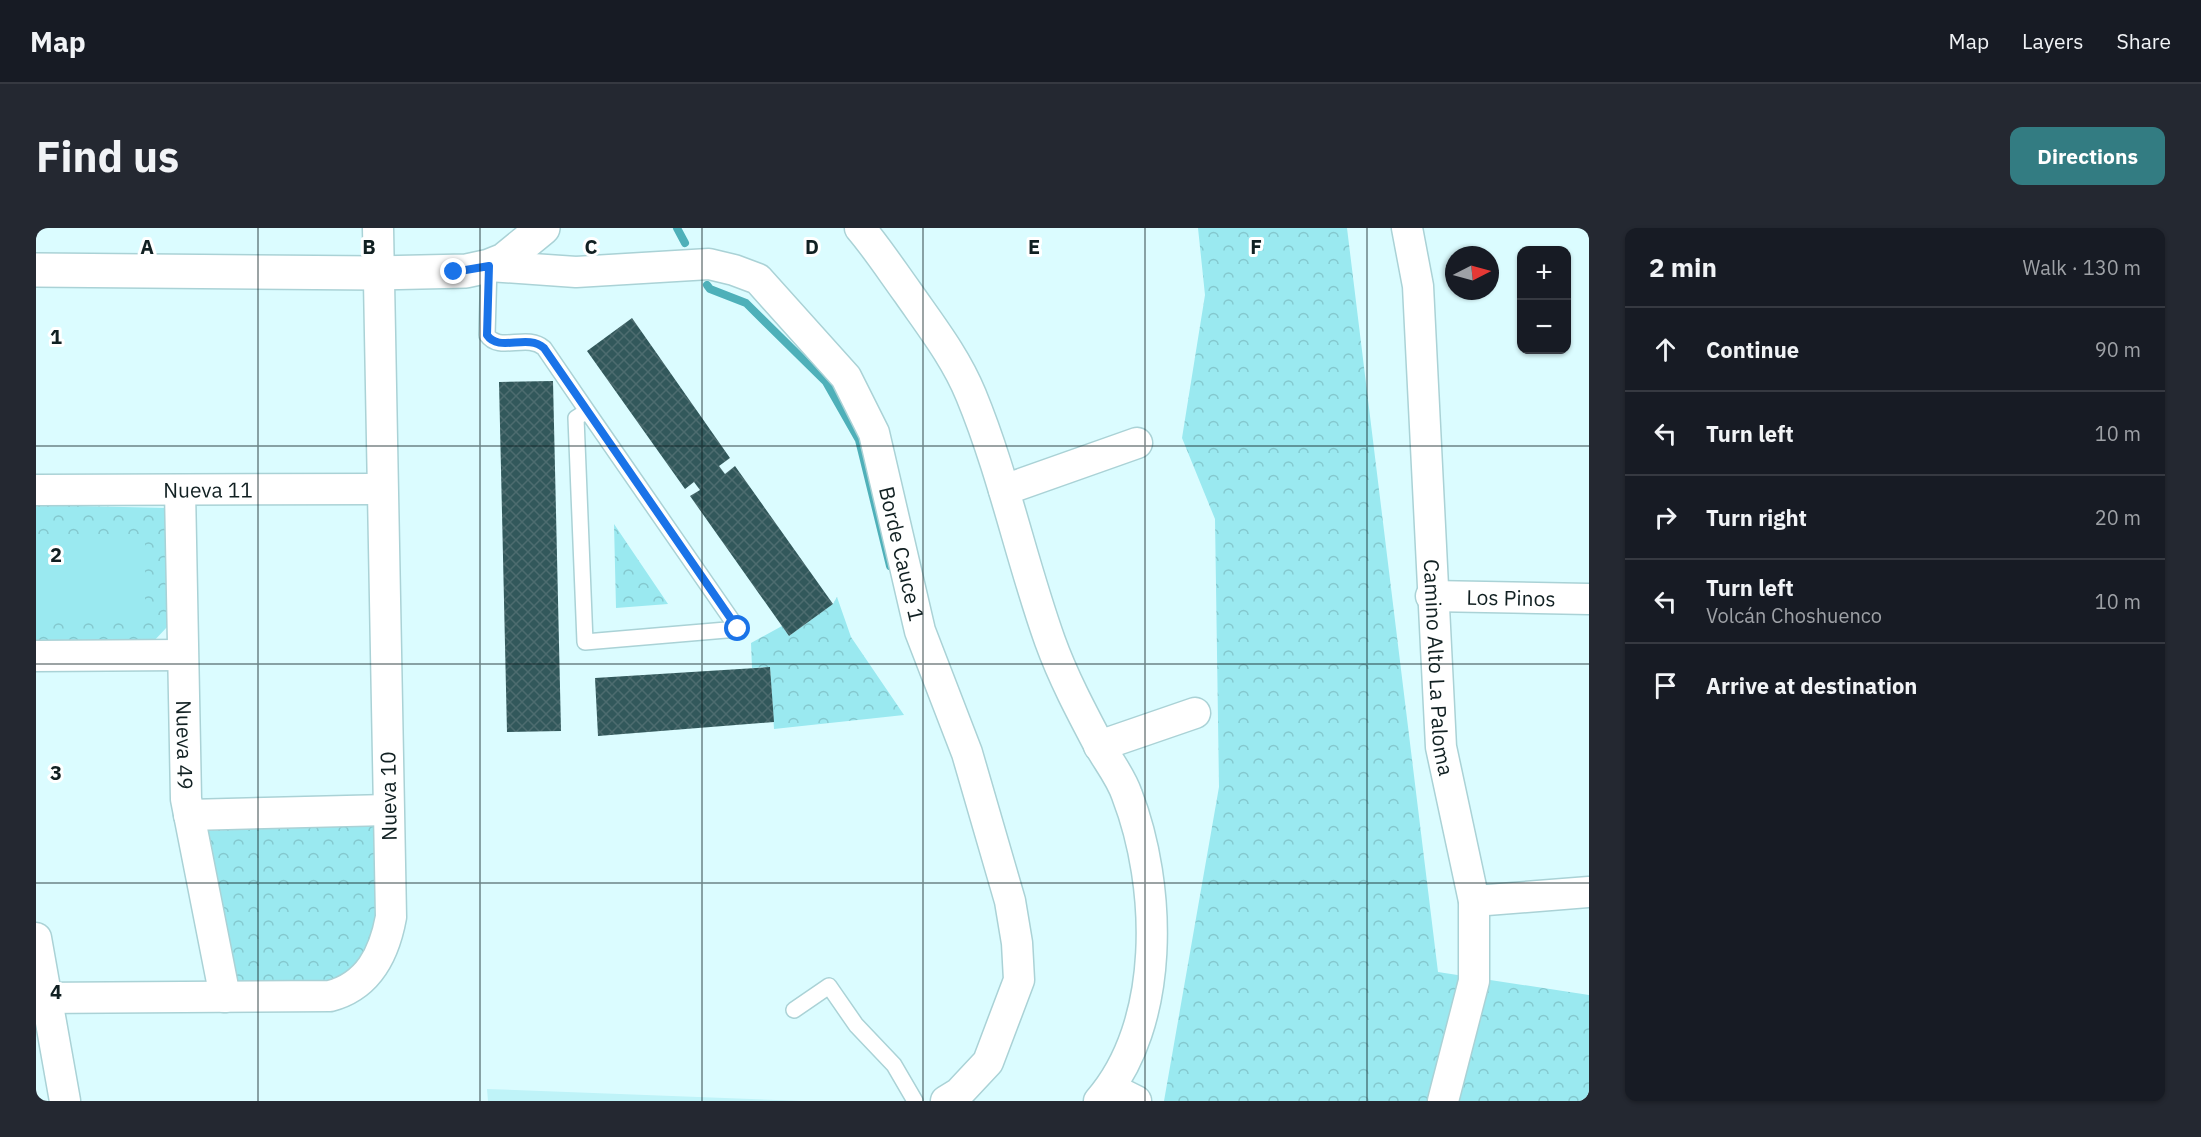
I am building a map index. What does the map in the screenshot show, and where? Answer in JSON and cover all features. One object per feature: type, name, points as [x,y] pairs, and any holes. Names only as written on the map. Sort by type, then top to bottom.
[{"type":"street","name":"Nueva 10","points":[[42,998],[330,996],[357,984],[370,972],[387,941],[392,918],[376,273],[378,228]]},
{"type":"street","points":[[36,270],[454,272],[489,266],[519,250],[543,228]]},
{"type":"street","points":[[861,228],[941,339],[958,367],[971,395],[1004,490],[1058,661],[1099,746],[1127,793],[1146,867],[1151,906],[1152,947],[1146,993],[1136,1039],[1115,1097]]},
{"type":"street","name":"Camino Alto La Paloma","points":[[1407,228],[1418,286],[1431,596],[1441,747],[1474,901],[1474,981],[1443,1101]]},
{"type":"street","name":"Borde Cauce 1","points":[[489,266],[576,272],[709,264],[734,270],[758,279],[846,377],[874,433],[920,631],[967,753],[1010,901],[1017,943],[1019,980],[988,1062],[959,1093],[946,1101]]},
{"type":"street","points":[[1004,490],[1137,443]]},
{"type":"street","name":"Nueva 11","points":[[36,490],[382,489]]},
{"type":"street","name":"Nueva 49","points":[[180,490],[184,780],[225,997]]},
{"type":"street","name":"Los Pinos","points":[[1431,596],[1589,599]]},
{"type":"street","points":[[36,656],[182,655]]},
{"type":"street","points":[[1099,746],[1195,713]]},
{"type":"street","points":[[189,815],[388,810]]},
{"type":"street","points":[[1474,901],[1589,892]]},
{"type":"street","points":[[36,938],[42,998],[65,1101]]},
{"type":"lane","points":[[489,266],[487,335],[497,343],[537,342],[587,411],[738,629],[585,642],[576,418],[587,411]]},
{"type":"lane","points":[[794,1010],[829,986],[856,1025],[894,1065],[915,1101]]},
{"type":"shaded area","points":[[487,1089],[803,1101],[488,1101]]},
{"type":"green space","points":[[1198,228],[1347,228],[1438,972],[1589,995],[1589,1101],[1164,1101],[1219,787],[1215,519],[1182,438],[1205,295]]},
{"type":"green space","points":[[36,505],[167,508],[168,626],[152,643],[36,646],[36,615],[145,615],[144,537],[36,537]]},
{"type":"green space","points":[[614,524],[668,604],[616,608]]},
{"type":"green space","points":[[36,537],[145,537],[145,615],[36,615]]},
{"type":"green space","points":[[837,597],[851,637],[904,715],[774,729],[770,667],[752,668],[751,643],[782,626],[789,636],[833,604]]},
{"type":"green space","points":[[365,821],[374,827],[376,837],[376,934],[355,968],[330,982],[240,984],[234,981],[206,827]]},
{"type":"building","points":[[632,318],[730,458],[719,466],[725,474],[735,466],[833,604],[789,636],[690,496],[700,490],[694,482],[685,489],[587,351]]},
{"type":"building","points":[[553,381],[561,731],[507,732],[499,382]]},
{"type":"building","points":[[770,667],[774,722],[598,736],[595,678]]},
{"type":"waterway","points":[[677,228],[685,243]]},
{"type":"waterway","points":[[707,285],[710,289],[746,303],[826,382],[859,440],[890,566]]},
{"type":"route","points":[[454,272],[489,266],[487,335],[497,343],[530,341],[537,342],[544,348],[738,629]]}]
